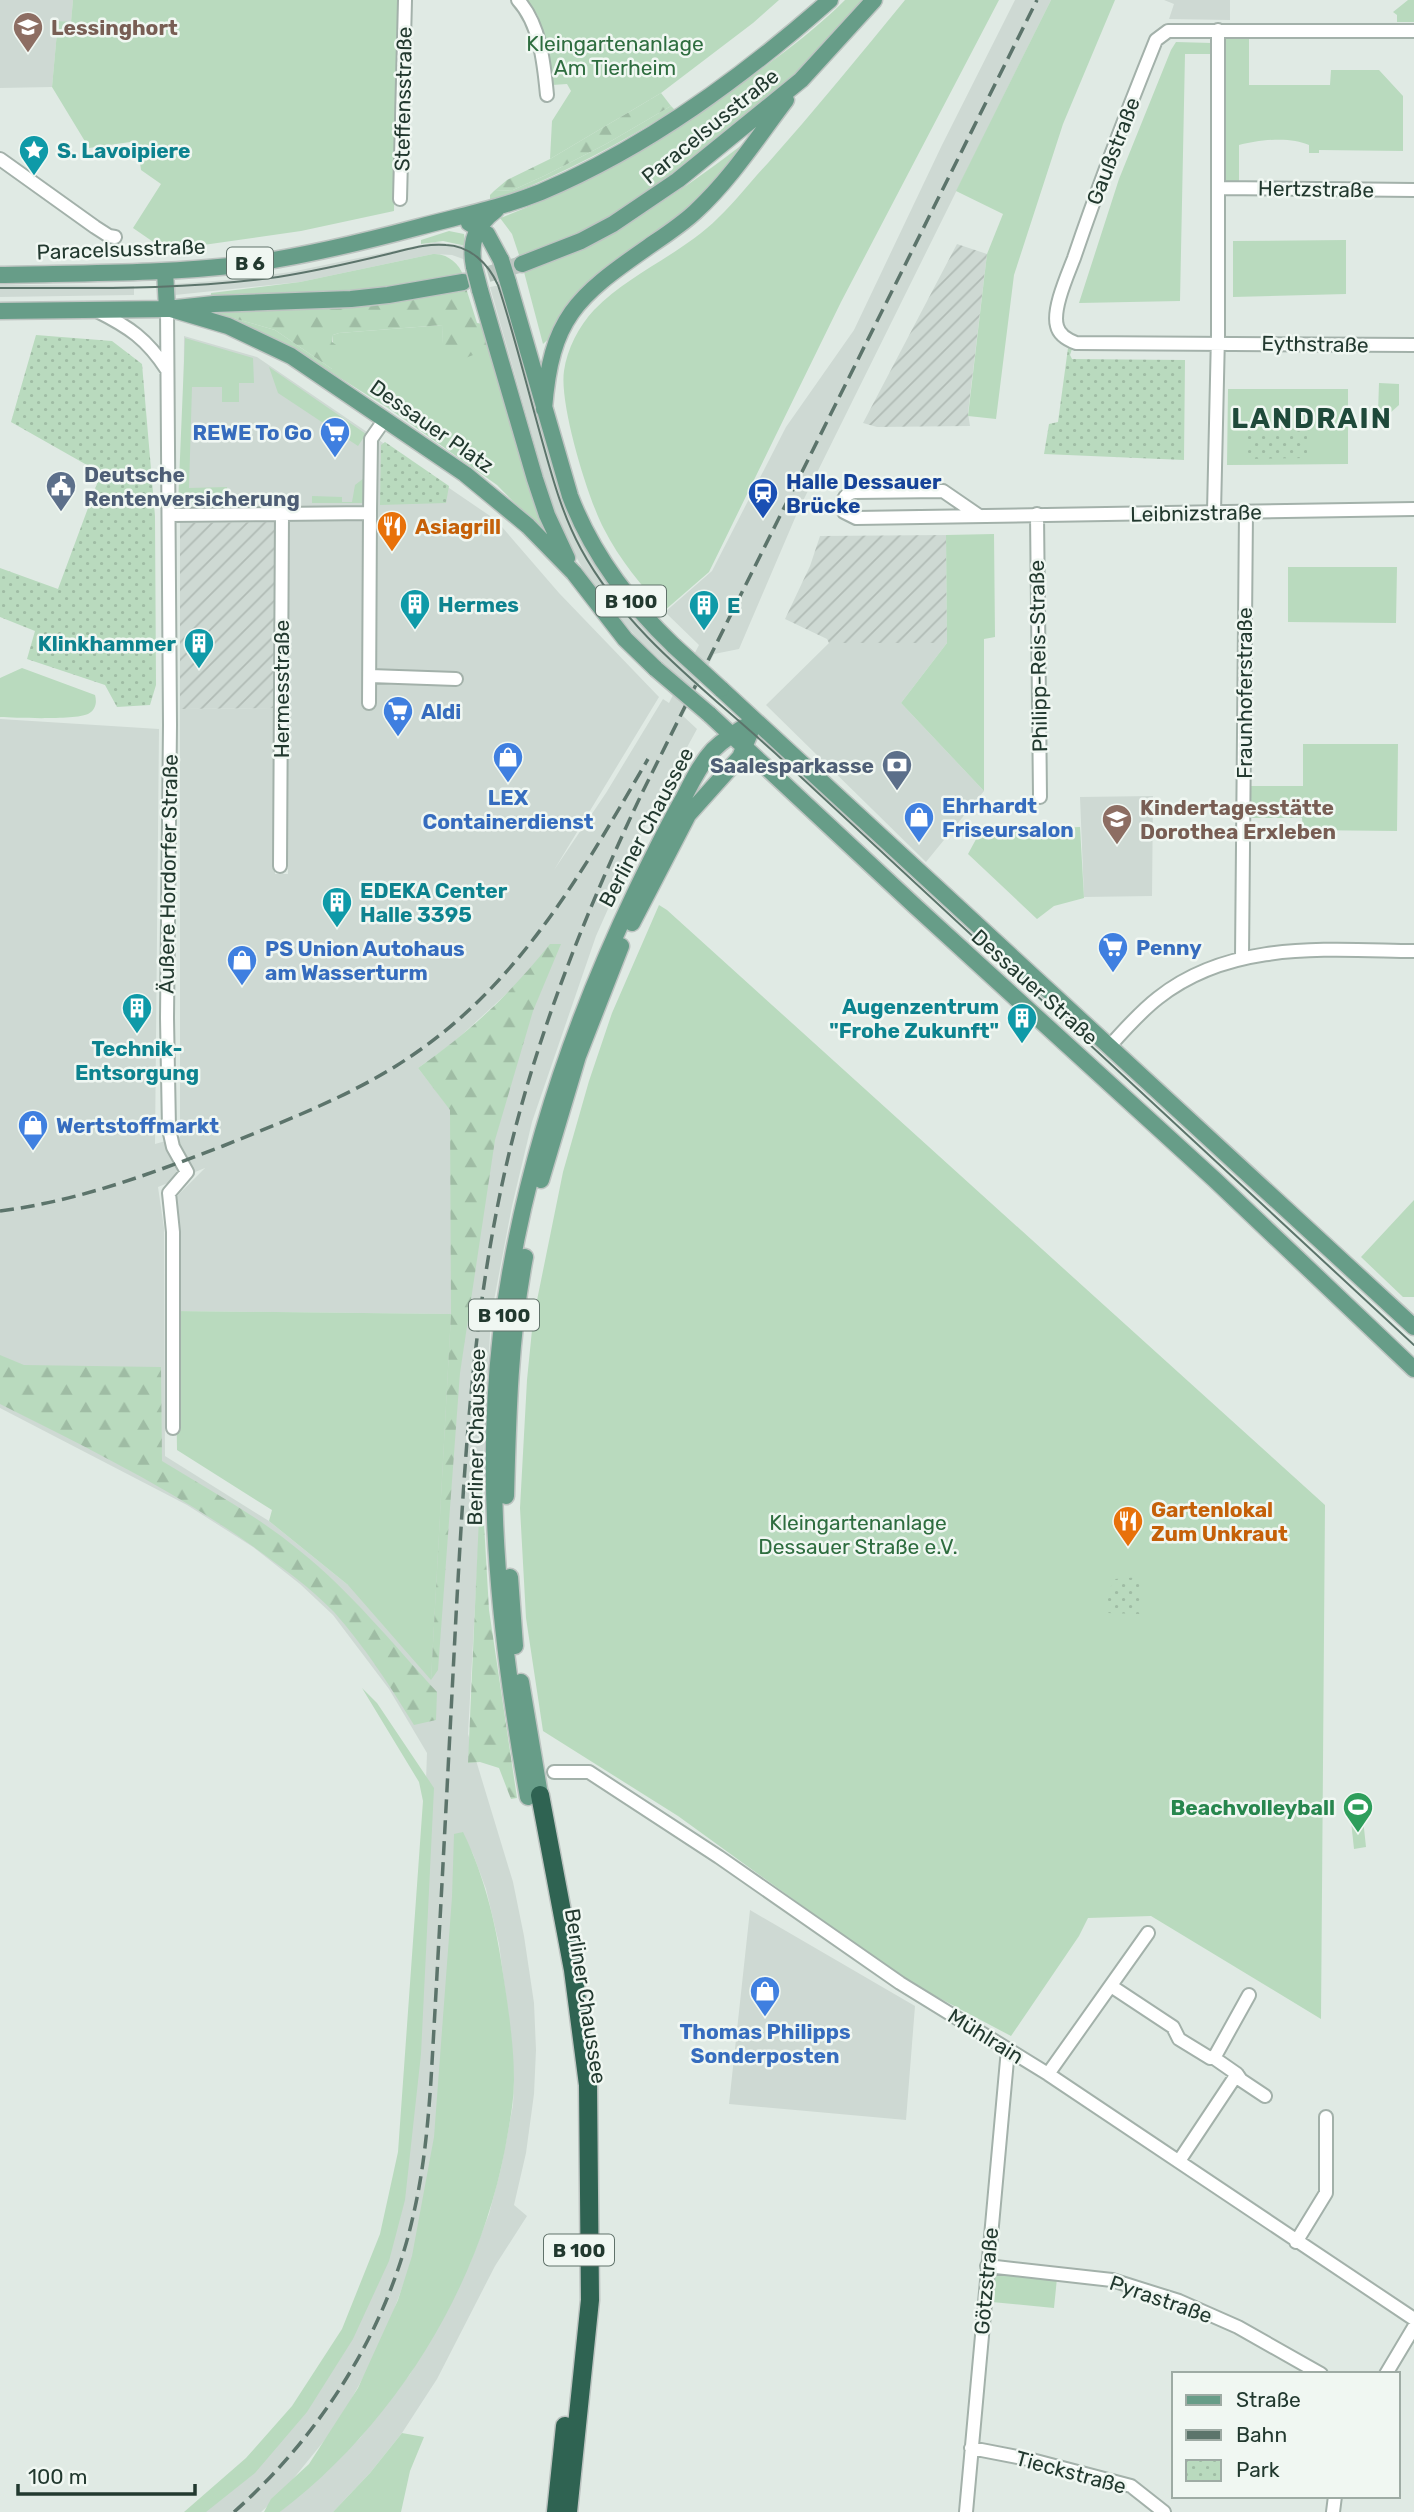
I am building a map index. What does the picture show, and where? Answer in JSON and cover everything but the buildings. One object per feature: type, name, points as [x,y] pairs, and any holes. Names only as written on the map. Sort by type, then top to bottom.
[{"type":"highway","name":"Berliner Chaussee","points":[[534,1796],[564,1987],[577,2086],[580,2138],[579,2296],[556,2512]]},
{"type":"highway","name":"Berliner Chaussee","points":[[534,1796],[578,2007],[584,2043],[589,2111],[590,2300],[568,2512]]},
{"type":"main road","name":"Paracelsusstraße","points":[[0,275],[165,271],[249,263],[334,248],[501,207],[568,180],[657,131],[778,46],[830,0]]},
{"type":"main road","name":"Paracelsusstraße","points":[[522,264],[550,254],[613,224],[655,197],[801,80],[874,0]]},
{"type":"main road","points":[[544,409],[547,376],[554,345],[578,303],[612,272],[696,212],[726,180],[801,80]]},
{"type":"main road","points":[[479,227],[501,207]]},
{"type":"main road","name":"Paracelsusstraße","points":[[450,220],[479,227]]},
{"type":"main road","name":"B 100","points":[[544,409],[501,260],[493,241],[479,227],[472,244],[480,290],[547,515],[574,573]]},
{"type":"main road","points":[[165,271],[169,309]]},
{"type":"main road","points":[[0,311],[169,309],[214,304],[351,299],[463,282]]},
{"type":"main road","name":"Dessauer Platz","points":[[169,309],[209,319],[259,339],[303,363],[495,497],[574,573],[625,639]]},
{"type":"main road","name":"Dessauer Straße","points":[[544,409],[570,496],[596,551],[631,600],[674,646],[1414,1328]]},
{"type":"main road","name":"Dessauer Straße","points":[[625,639],[732,734],[898,891],[1214,1179],[1411,1364]]},
{"type":"main road","points":[[710,715],[716,735],[711,752]]},
{"type":"main road","name":"Berliner Chaussee","points":[[534,1796],[502,1618],[495,1519],[496,1407],[501,1334],[524,1202],[551,1100],[577,1024],[609,946],[699,768],[711,752],[732,734],[755,721]]},
{"type":"main road","name":"Berliner Chaussee","points":[[534,1796],[516,1652],[505,1521],[514,1335],[535,1204],[565,1094],[590,1021],[622,943],[688,815],[730,771],[746,747],[755,721]]},
{"type":"street","name":"Steffensstraße","points":[[400,199],[405,0]]},
{"type":"street","points":[[518,0],[536,28],[547,95]]},
{"type":"street","points":[[1214,512],[1218,30]]},
{"type":"street","name":"Gaußstraße","points":[[1057,326],[1057,311],[1064,286],[1102,173],[1156,40],[1168,31],[1414,31]]},
{"type":"street","points":[[0,159],[95,227],[115,237]]},
{"type":"street","name":"Hertzstraße","points":[[1218,188],[1414,190]]},
{"type":"street","name":"Äußere Hordorfer Straße","points":[[169,309],[169,1129],[173,1147],[187,1172],[169,1193],[173,1232],[173,1428]]},
{"type":"street","points":[[95,310],[136,333],[148,343],[168,370]]},
{"type":"street","name":"Eythstraße","points":[[1057,326],[1065,339],[1076,343],[1414,345]]},
{"type":"street","points":[[369,703],[371,439],[385,419]]},
{"type":"street","name":"Leibnizstraße","points":[[978,515],[943,491],[854,492],[846,495],[842,503],[844,512],[856,518],[1414,509]]},
{"type":"street","name":"Fraunhoferstraße","points":[[1242,958],[1245,512]]},
{"type":"street","name":"Hermesstraße","points":[[280,866],[282,513]]},
{"type":"street","points":[[169,515],[370,513]]},
{"type":"street","name":"Philipp-Reis-Straße","points":[[1037,514],[1040,797]]},
{"type":"street","points":[[370,676],[456,679]]},
{"type":"street","points":[[1109,1047],[1143,1011],[1168,990],[1211,967],[1242,958],[1322,949],[1414,951]]},
{"type":"street","name":"Mühlrain","points":[[554,1772],[589,1772],[719,1857],[900,1983],[1048,2074],[1414,2319]]},
{"type":"street","points":[[1048,2074],[1147,1933]]},
{"type":"street","points":[[1111,1986],[1173,2027],[1179,2039],[1210,2059],[1214,2058],[1265,2096]]},
{"type":"street","points":[[1214,2058],[1249,1995]]},
{"type":"street","name":"Götzstraße","points":[[966,2512],[1007,2049]]},
{"type":"street","points":[[1179,2161],[1237,2074]]},
{"type":"street","points":[[1296,2242],[1326,2193],[1326,2117]]},
{"type":"street","name":"Pyrastraße","points":[[988,2266],[1112,2280],[1179,2301],[1238,2326],[1318,2372]]},
{"type":"street","points":[[1387,2372],[1414,2326]]},
{"type":"street","name":"Tieckstraße","points":[[971,2448],[1028,2459],[1131,2486],[1164,2512]]},
{"type":"shaded area","name":"Lessinghort","points":[[0,0],[73,0],[71,23],[58,21],[52,87],[0,88]]},
{"type":"shaded area","points":[[1015,0],[1051,0],[798,511],[739,649],[714,654],[683,716],[697,729],[647,821],[596,936],[532,1122],[512,1206],[491,1316],[468,1734],[513,1882],[534,2003],[534,2094],[526,2153],[514,2205],[527,2216],[495,2266],[437,2379],[402,2433],[370,2473],[333,2512],[280,2512],[360,2438],[410,2374],[470,2263],[489,2214],[513,2105],[511,2035],[499,1944],[486,1889],[473,1854],[461,1832],[456,1931],[437,2143],[416,2250],[381,2345],[337,2425],[280,2495],[261,2512],[200,2512],[249,2472],[354,2323],[389,2226],[411,2088],[427,1753],[389,1689],[333,1615],[300,1584],[253,1547],[187,1505],[0,1408],[0,719],[159,729],[155,1144],[180,1137],[180,709],[274,708],[275,874],[288,874],[288,505],[183,508],[184,336],[257,357],[496,520],[559,593],[659,697],[554,870],[606,793],[663,699],[669,703],[681,679],[640,641],[617,615],[585,573],[567,540],[549,495],[490,287],[500,285],[558,485],[575,531],[592,561],[623,604],[661,646],[687,668],[699,645],[665,612],[712,571],[786,427],[854,330]],"holes":[[[515,986],[450,1109],[418,1068],[454,1042]],[[205,1168],[177,1196],[175,1311],[451,1314],[348,1585],[269,1521],[165,1456],[164,1228],[158,1187]]]},
{"type":"shaded area","points":[[1164,0],[1230,0],[1230,20],[1169,19],[1174,4]]},
{"type":"shaded area","points":[[435,242],[466,246],[466,260],[452,255],[433,254],[300,282],[175,295],[174,284],[291,272]]},
{"type":"shaded area","points":[[957,244],[987,254],[968,413],[970,426],[877,427],[863,423]]},
{"type":"shaded area","points":[[0,285],[134,286],[134,295],[0,297]]},
{"type":"shaded area","points":[[277,522],[274,708],[180,709],[180,523]]},
{"type":"shaded area","points":[[946,535],[947,643],[829,643],[827,639],[785,619],[810,566],[820,536]]},
{"type":"shaded area","points":[[829,643],[947,643],[901,703],[984,791],[926,862],[766,705]]},
{"type":"shaded area","name":"Kindertagesstätte Dorothea Erxleben","points":[[1153,796],[1152,896],[1084,897],[1080,797]]},
{"type":"shaded area","points":[[750,1910],[915,2006],[906,2120],[729,2104]]},
{"type":"green space","points":[[73,0],[398,0],[394,211],[301,231],[175,249],[162,248],[133,228],[161,184],[141,170],[137,141],[89,148],[52,87],[58,21],[71,22]]},
{"type":"green space","name":"Kleingartenanlage Am Tierheim","points":[[527,0],[779,0],[661,93],[550,159],[552,121],[571,91],[567,84],[552,85],[538,16]]},
{"type":"green space","points":[[845,0],[867,0],[840,31],[755,114],[626,209],[587,230],[520,258],[512,234],[500,218],[594,176],[679,126],[779,56],[820,24]]},
{"type":"green space","points":[[905,0],[999,0],[841,302],[709,572],[664,611],[617,551],[590,496],[566,405],[564,371],[571,346],[589,316],[608,297],[704,231],[725,211],[803,123]]},
{"type":"green space","points":[[1051,0],[1115,0],[1063,124],[1014,275],[996,419],[968,416],[987,254],[1003,214],[956,191]]},
{"type":"green space","points":[[1408,0],[1414,0],[1414,22],[1397,22],[1397,15],[1393,12]]},
{"type":"green space","points":[[1221,38],[1249,38],[1249,85],[1330,85],[1331,70],[1379,70],[1403,96],[1403,151],[1319,150],[1319,153],[1309,153],[1309,145],[1301,142],[1256,142],[1239,145],[1239,182],[1221,182]]},
{"type":"green space","points":[[1176,42],[1212,43],[1212,54],[1185,54],[1180,301],[1079,303],[1119,179]]},
{"type":"green space","points":[[661,93],[671,106],[544,176],[513,190],[494,191],[507,180],[550,159]]},
{"type":"green space","points":[[671,106],[675,110],[607,149],[538,183],[490,202],[490,195],[494,191],[513,190],[544,176]]},
{"type":"green space","points":[[747,141],[701,199],[543,344],[524,272],[613,231],[694,180]]},
{"type":"green space","points":[[449,231],[464,234],[466,246],[443,241],[421,244],[421,240]]},
{"type":"green space","points":[[1346,240],[1346,294],[1233,297],[1233,241]]},
{"type":"green space","points":[[433,254],[443,255],[451,260],[463,275],[368,291],[211,296],[211,293],[300,282]]},
{"type":"green space","points":[[466,288],[477,323],[484,324],[491,348],[445,366],[441,363],[443,325],[333,335],[332,342],[346,352],[332,369],[275,330],[222,315],[221,310]]},
{"type":"green space","points":[[212,310],[221,310],[223,315],[275,330],[332,369],[333,335],[339,333],[443,325],[442,362],[491,348],[546,531],[543,532],[497,485],[391,410],[286,344],[214,315]]},
{"type":"green space","points":[[36,335],[112,341],[142,364],[155,516],[156,685],[150,705],[117,707],[105,685],[27,659],[35,631],[0,617],[0,568],[58,589],[101,473],[11,422]]},
{"type":"green space","points":[[185,338],[253,358],[254,383],[239,383],[239,402],[222,402],[222,387],[192,387],[189,488],[227,487],[226,503],[178,505]]},
{"type":"green space","points":[[1068,348],[1072,349],[1072,359],[1185,360],[1184,460],[1044,454],[1049,424],[1058,422]]},
{"type":"green space","points":[[269,367],[366,434],[358,446],[278,393]]},
{"type":"green space","points":[[1379,383],[1399,384],[1399,405],[1390,413],[1378,413]]},
{"type":"green space","points":[[1228,389],[1348,389],[1348,464],[1227,465]]},
{"type":"green space","points":[[1307,431],[1307,458],[1245,459],[1245,434]]},
{"type":"green space","points":[[385,442],[449,486],[446,503],[380,505],[381,445]]},
{"type":"green space","points":[[364,478],[363,503],[312,503],[312,496],[342,497],[342,502],[352,502],[355,485]]},
{"type":"green space","points":[[994,534],[995,637],[984,639],[984,791],[901,703],[947,643],[946,535]]},
{"type":"green space","points":[[1288,567],[1397,567],[1396,623],[1288,622]]},
{"type":"green space","points":[[22,668],[95,695],[94,708],[88,714],[71,717],[0,717],[0,678]]},
{"type":"green space","points":[[1303,744],[1398,744],[1397,831],[1303,830],[1302,818],[1250,818],[1251,786],[1303,786]]},
{"type":"green space","points":[[1080,827],[1084,898],[1054,906],[1037,919],[968,854],[981,830]]},
{"type":"green space","name":"Kleingartenanlage Dessauer Straße e.V.","points":[[659,905],[1325,1505],[1321,2019],[1151,1916],[1088,1918],[1079,1936],[1011,2036],[903,1979],[678,1816],[543,1731],[526,1618],[520,1508],[533,1320],[563,1172],[589,1081],[612,1013]]},
{"type":"green space","points":[[550,944],[561,944],[533,1011],[495,1140],[460,1373],[438,1670],[431,1680],[451,1314],[450,1110],[418,1068],[489,1011]]},
{"type":"green space","points":[[1414,1200],[1414,1297],[1403,1297],[1361,1257]]},
{"type":"green space","points":[[175,1311],[451,1314],[431,1680],[348,1585],[269,1521],[272,1510],[177,1450]]},
{"type":"green space","points":[[0,1355],[24,1365],[161,1367],[162,1461],[267,1526],[337,1584],[437,1692],[436,1720],[414,1725],[377,1667],[334,1612],[273,1561],[160,1488],[0,1404]]},
{"type":"green space","points":[[481,1472],[489,1610],[517,1798],[511,1799],[499,1768],[480,1762],[468,1763]]},
{"type":"green space","points":[[1140,1577],[1140,1614],[1107,1613],[1108,1592],[1115,1579]]},
{"type":"green space","points":[[362,1688],[377,1703],[434,1788],[421,2054],[405,2200],[389,2261],[353,2339],[307,2412],[255,2473],[206,2512],[184,2512],[246,2458],[292,2406],[342,2329],[380,2234],[398,2152],[423,1801],[419,1782]]},
{"type":"green space","name":"Beachvolleyball","points":[[1363,1819],[1366,1847],[1354,1849],[1351,1821]]},
{"type":"green space","points":[[463,1832],[478,1868],[494,1923],[512,2043],[512,2106],[492,2202],[452,2303],[425,2351],[394,2396],[359,2438],[321,2477],[280,2512],[264,2512],[271,2499],[309,2464],[358,2388],[398,2300],[412,2256],[434,2137],[452,1897],[454,1834]]},
{"type":"green space","points":[[995,2271],[1057,2278],[1054,2308],[992,2302]]},
{"type":"green space","points":[[402,2433],[424,2437],[410,2471],[401,2512],[333,2512],[370,2473]]},
{"type":"tunnel","points":[[465,281],[522,264]]},
{"type":"tram line","points":[[0,288],[139,287],[243,281],[306,272],[431,245],[455,246],[477,257],[498,285],[559,498],[569,524],[599,579],[621,607],[695,683],[775,753],[1414,1345]]},
{"type":"railway","points":[[234,2512],[296,2449],[348,2376],[388,2297],[414,2212],[425,2146],[431,2080],[462,1510],[475,1352],[500,1194],[512,1141],[542,1038],[599,887],[644,789],[1037,0]]},
{"type":"railway","points":[[0,1211],[57,1201],[168,1167],[311,1110],[396,1066],[438,1036],[476,1003],[510,967],[570,889],[648,759]]},
{"type":"place","name":"Lessinghort","points":[[28,54]]},
{"type":"place","name":"S. Lavoipiere","points":[[34,177]]},
{"type":"place","name":"REWE To Go","points":[[335,459]]},
{"type":"place","name":"Deutsche Rentenversicherung","points":[[61,513]]},
{"type":"place","name":"Halle Dessauer Brücke","points":[[763,520]]},
{"type":"place","name":"Asiagrill","points":[[392,553]]},
{"type":"place","name":"Hermes","points":[[415,631]]},
{"type":"place","name":"E","points":[[704,632]]},
{"type":"place","name":"Klinkhammer","points":[[199,670]]},
{"type":"place","name":"Aldi","points":[[398,738]]},
{"type":"place","name":"LEX Containerdienst","points":[[508,784]]},
{"type":"place","name":"Saalesparkasse","points":[[897,792]]},
{"type":"place","name":"Ehrhardt Friseursalon","points":[[919,844]]},
{"type":"place","name":"Kindertagesstätte Dorothea Erxleben","points":[[1117,846]]},
{"type":"place","name":"EDEKA Center Halle 3395","points":[[337,929]]},
{"type":"place","name":"Penny","points":[[1113,974]]},
{"type":"place","name":"PS Union Autohaus am Wasserturm","points":[[242,987]]},
{"type":"place","name":"Technik- Entsorgung","points":[[137,1035]]},
{"type":"place","name":"Augenzentrum \"Frohe Zukunft\"","points":[[1022,1045]]},
{"type":"place","name":"Wertstoffmarkt","points":[[33,1152]]},
{"type":"place","name":"Gartenlokal Zum Unkraut","points":[[1128,1548]]},
{"type":"place","name":"Beachvolleyball","points":[[1358,1834]]},
{"type":"place","name":"Thomas Philipps Sonderposten","points":[[765,2018]]},
{"type":"district","name":"LANDRAIN","points":[[1312,418]]}]
